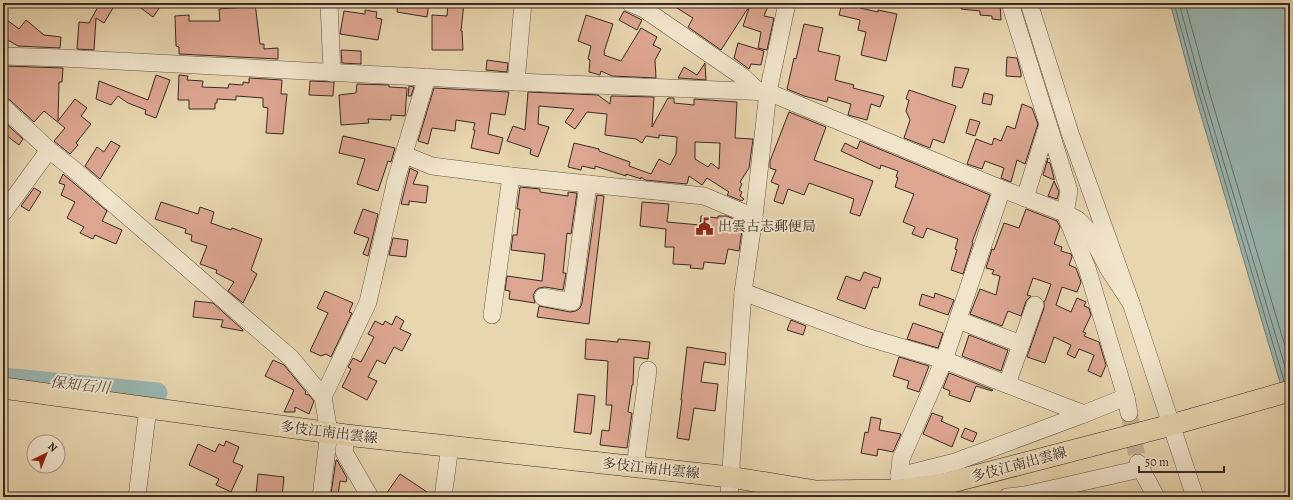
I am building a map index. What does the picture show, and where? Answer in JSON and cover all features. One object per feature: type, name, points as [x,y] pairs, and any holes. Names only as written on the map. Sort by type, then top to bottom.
[{"type":"main road","name":"多伎江南出雲線","points":[[3,388],[338,433],[635,467],[729,487],[816,491],[944,484],[1180,422],[1290,391]]},
{"type":"street","points":[[329,3],[332,73]]},
{"type":"street","points":[[516,82],[524,3]]},
{"type":"street","points":[[630,3],[644,9],[763,91],[1002,189],[1065,213],[1078,220],[1088,230],[1108,268],[1131,303]]},
{"type":"street","points":[[729,487],[743,292],[754,217],[763,91],[787,3]]},
{"type":"street","points":[[1002,189],[944,360],[901,459],[900,487],[955,462],[1084,414],[1128,405],[1087,268],[1065,213],[1069,191],[1010,3]]},
{"type":"street","points":[[1028,3],[1070,133],[1131,303],[1180,422],[1193,494]]},
{"type":"street","points":[[3,56],[427,78],[763,91]]},
{"type":"street","points":[[323,397],[368,302],[396,180],[405,155],[427,78]]},
{"type":"street","points":[[3,107],[49,150],[78,173],[291,358],[323,397],[344,452],[370,497]]},
{"type":"street","points":[[1025,198],[1048,124]]},
{"type":"street","points":[[3,212],[49,150]]},
{"type":"street","points":[[405,155],[432,166],[511,176],[704,196],[754,217]]},
{"type":"street","points":[[492,315],[511,176]]},
{"type":"street","points":[[543,297],[572,302],[588,184]]},
{"type":"street","points":[[743,292],[866,337],[944,360],[1084,414]]},
{"type":"street","points":[[1007,384],[1035,305]]},
{"type":"street","points":[[958,320],[1021,344]]},
{"type":"street","points":[[635,467],[648,370]]},
{"type":"street","points":[[137,497],[148,408]]},
{"type":"street","points":[[321,497],[338,433]]},
{"type":"street","points":[[443,497],[450,446]]},
{"type":"street","points":[[1148,497],[1138,463],[1156,497]]},
{"type":"street","points":[[1007,497],[1025,495],[1140,470]]},
{"type":"water","points":[[1170,3],[1290,3],[1290,416],[1195,95]]},
{"type":"building","points":[[100,3],[116,3],[104,23],[96,18],[94,50],[77,49],[79,22],[89,23]]},
{"type":"building","points":[[134,3],[154,3],[160,7],[153,17]]},
{"type":"building","points":[[243,3],[255,3],[260,44],[264,44],[264,49],[278,48],[278,59],[179,54],[179,47],[176,46],[175,16],[189,15],[189,21],[220,21],[219,9],[244,7]]},
{"type":"building","points":[[398,3],[429,3],[427,17],[397,12]]},
{"type":"building","points":[[448,3],[464,3],[461,31],[463,50],[432,50],[432,15],[447,16]]},
{"type":"building","points":[[669,3],[727,3],[736,6],[737,3],[759,3],[768,6],[764,16],[774,18],[767,50],[758,48],[761,32],[743,26],[750,5],[721,50],[688,27],[693,18]]},
{"type":"building","points":[[842,3],[878,12],[878,10],[897,14],[886,61],[861,55],[866,32],[858,30],[860,20],[839,15]]},
{"type":"building","points":[[962,3],[1000,3],[1001,20],[992,19],[992,16],[980,15],[980,11],[961,9]]},
{"type":"building","points":[[365,10],[377,12],[376,18],[382,19],[378,40],[340,34],[344,11],[365,14]]},
{"type":"building","points":[[624,11],[642,20],[637,30],[619,20]]},
{"type":"building","points":[[586,15],[613,24],[604,55],[621,61],[641,28],[657,37],[653,45],[661,49],[655,60],[656,78],[612,76],[601,71],[600,75],[589,72],[590,60],[588,59],[591,46],[578,41]]},
{"type":"building","points":[[3,17],[19,29],[26,20],[44,35],[61,37],[60,48],[18,46],[3,37]]},
{"type":"building","points":[[804,24],[823,28],[818,51],[840,56],[835,80],[854,85],[853,88],[884,96],[880,107],[871,104],[867,120],[848,115],[851,104],[828,97],[827,102],[804,96],[787,89]]},
{"type":"building","points":[[738,43],[764,51],[761,65],[751,64],[749,69],[734,58]]},
{"type":"building","points":[[341,50],[361,51],[361,64],[342,63]]},
{"type":"building","points":[[1007,57],[1017,58],[1021,77],[1006,76]]},
{"type":"building","points":[[487,60],[508,63],[507,72],[486,70]]},
{"type":"building","points":[[705,63],[706,80],[678,78],[684,67],[697,75]]},
{"type":"building","points":[[3,66],[63,68],[62,82],[59,82],[58,121],[75,99],[87,108],[81,116],[91,124],[76,143],[78,145],[70,154],[54,141],[65,128],[44,111],[34,122],[5,97],[6,77],[3,77]]},
{"type":"building","points":[[955,67],[969,69],[962,88],[952,86]]},
{"type":"building","points":[[156,75],[170,80],[156,118],[145,114],[146,110],[128,103],[118,96],[111,105],[96,99],[99,81],[148,100]]},
{"type":"building","points":[[179,75],[188,76],[187,80],[203,81],[202,87],[228,88],[229,84],[243,85],[243,82],[249,83],[249,78],[282,80],[281,94],[287,94],[283,134],[266,133],[268,108],[263,107],[263,98],[236,96],[236,100],[217,99],[215,109],[189,109],[189,100],[178,100]]},
{"type":"building","points":[[310,81],[334,82],[333,96],[309,95]]},
{"type":"building","points":[[357,84],[389,85],[389,87],[407,88],[405,116],[391,115],[391,120],[368,119],[369,123],[341,125],[339,95],[356,93]]},
{"type":"building","points":[[409,86],[414,87],[411,96],[408,96]]},
{"type":"building","points":[[434,88],[509,92],[505,115],[491,113],[488,134],[503,138],[499,154],[471,148],[475,123],[456,120],[455,131],[432,128],[428,144],[418,141]]},
{"type":"building","points":[[909,90],[956,106],[944,143],[933,139],[930,148],[904,138],[910,120],[906,111],[909,100],[906,99]]},
{"type":"building","points":[[528,92],[598,95],[610,104],[611,96],[654,97],[652,127],[668,98],[674,98],[674,103],[694,105],[694,99],[737,102],[735,138],[753,139],[749,168],[740,182],[742,184],[739,190],[742,192],[740,196],[744,199],[742,201],[727,195],[729,192],[707,178],[702,185],[689,176],[687,184],[645,180],[641,177],[641,179],[626,174],[626,176],[595,166],[595,169],[582,166],[581,170],[568,167],[574,143],[599,149],[599,151],[630,162],[629,166],[651,174],[659,159],[670,165],[676,154],[677,137],[659,135],[659,138],[646,136],[642,143],[636,139],[605,135],[607,114],[587,112],[575,129],[565,122],[574,109],[539,106],[538,124],[549,127],[538,157],[530,154],[531,149],[507,141],[513,126],[525,130]],"holes":[[[695,142],[720,143],[719,169],[711,163],[708,167],[695,159]]]},
{"type":"building","points":[[984,93],[993,95],[991,105],[982,103]]},
{"type":"building","points":[[1022,104],[1032,108],[1038,124],[1025,164],[1017,160],[1011,182],[1001,178],[1004,168],[985,161],[982,169],[967,164],[976,139],[992,145],[994,138],[1001,141],[1007,126],[1015,129]]},
{"type":"building","points":[[789,112],[826,127],[814,160],[873,181],[860,216],[850,213],[854,199],[809,183],[804,195],[788,189],[783,204],[774,201],[779,185],[771,182],[776,170],[770,168],[770,161]]},
{"type":"building","points":[[970,119],[980,122],[975,136],[966,133]]},
{"type":"building","points":[[3,121],[23,139],[19,145],[3,133]]},
{"type":"building","points":[[343,136],[395,148],[391,162],[388,161],[378,191],[357,184],[365,159],[339,153]]},
{"type":"building","points":[[111,141],[120,146],[100,179],[85,166],[97,147],[104,152]]},
{"type":"building","points":[[860,141],[990,195],[972,242],[973,243],[963,274],[951,270],[957,250],[955,249],[958,239],[927,228],[923,238],[912,234],[915,227],[903,222],[914,194],[895,187],[898,178],[896,177],[898,171],[881,165],[880,169],[841,151],[845,143],[857,149]]},
{"type":"building","points":[[1048,158],[1047,162],[1050,163],[1054,180],[1043,175]]},
{"type":"building","points":[[410,168],[418,172],[413,184],[428,186],[426,203],[409,201],[409,205],[401,204]]},
{"type":"building","points":[[63,174],[107,211],[102,221],[122,230],[116,244],[95,235],[93,239],[80,233],[84,227],[67,218],[75,202],[61,195],[65,185],[59,183]]},
{"type":"building","points":[[1054,181],[1059,192],[1057,199],[1048,196]]},
{"type":"building","points":[[520,187],[540,189],[540,192],[568,196],[568,192],[577,193],[571,234],[567,233],[563,273],[566,273],[563,290],[545,287],[539,288],[533,295],[535,303],[509,299],[510,291],[505,290],[507,276],[542,281],[545,254],[511,250],[513,235],[517,235],[520,209],[517,209]]},
{"type":"building","points":[[34,188],[41,192],[29,211],[21,206]]},
{"type":"building","points":[[597,195],[604,196],[589,324],[537,317],[539,306],[570,312],[576,311],[580,308],[582,303]]},
{"type":"building","points":[[161,202],[198,214],[200,207],[214,212],[211,223],[231,230],[232,228],[262,239],[251,270],[257,274],[243,303],[228,291],[234,282],[216,273],[217,270],[200,264],[207,246],[191,241],[192,235],[185,233],[186,229],[155,219]]},
{"type":"building","points":[[642,202],[669,204],[667,222],[700,225],[701,216],[718,218],[718,216],[727,216],[743,223],[739,251],[728,249],[725,264],[704,262],[703,269],[690,268],[691,265],[673,264],[674,247],[665,247],[666,229],[640,226]]},
{"type":"building","points":[[363,209],[378,214],[368,256],[363,254],[369,238],[354,233]]},
{"type":"building","points":[[1026,209],[1057,221],[1060,227],[1054,244],[1062,247],[1061,251],[1071,254],[1072,257],[1069,265],[1076,268],[1081,282],[1077,292],[1062,287],[1056,305],[1071,312],[1077,298],[1086,302],[1084,306],[1089,308],[1091,315],[1083,332],[1086,333],[1084,336],[1099,342],[1106,365],[1101,377],[1088,371],[1094,355],[1079,349],[1075,358],[1067,354],[1071,345],[1054,337],[1045,363],[1027,357],[1044,308],[1044,301],[1051,284],[1033,278],[1027,295],[1031,296],[1026,301],[1021,316],[1008,311],[1002,326],[970,314],[980,289],[996,295],[1000,276],[992,274],[994,270],[986,268],[992,249],[994,250],[1004,223],[1019,228]]},
{"type":"building","points":[[393,238],[408,240],[406,257],[389,255]]},
{"type":"building","points":[[864,272],[881,278],[878,288],[873,287],[865,309],[837,299],[846,276],[860,281]]},
{"type":"building","points":[[325,291],[353,303],[349,312],[352,313],[331,357],[326,354],[321,356],[310,351],[328,313],[317,308]]},
{"type":"building","points":[[935,293],[954,300],[948,315],[919,305],[922,294],[934,298]]},
{"type":"building","points":[[195,301],[213,303],[243,331],[221,327],[223,320],[193,317]]},
{"type":"building","points":[[396,316],[404,321],[400,329],[411,334],[402,351],[394,347],[385,364],[377,360],[368,377],[377,381],[367,400],[342,387],[351,369],[348,367],[353,358],[361,362],[374,337],[368,334],[375,321],[383,325],[385,321],[392,325]]},
{"type":"building","points":[[791,320],[806,326],[803,335],[787,330]]},
{"type":"building","points":[[913,323],[943,333],[938,348],[907,339]]},
{"type":"building","points":[[969,335],[1008,350],[1001,371],[962,356]]},
{"type":"building","points":[[586,339],[618,342],[618,339],[650,342],[648,359],[634,357],[633,385],[628,412],[632,413],[627,448],[600,445],[602,430],[609,431],[612,405],[606,405],[608,361],[585,359]]},
{"type":"building","points":[[687,347],[726,353],[725,365],[704,362],[701,382],[718,384],[715,411],[694,408],[689,440],[677,438]]},
{"type":"building","points":[[899,357],[929,366],[919,392],[907,388],[909,381],[893,376]]},
{"type":"building","points":[[273,360],[284,365],[306,392],[305,394],[309,395],[314,401],[309,414],[295,407],[295,412],[284,412],[294,390],[265,376]]},
{"type":"building","points":[[949,373],[993,390],[992,391],[976,386],[970,402],[949,395],[950,391],[943,388]]},
{"type":"building","points":[[578,394],[595,396],[591,434],[574,432]]},
{"type":"building","points":[[932,413],[943,417],[941,421],[959,429],[952,447],[923,434]]},
{"type":"building","points":[[871,417],[881,419],[879,430],[901,434],[893,452],[878,449],[877,456],[861,453],[865,432],[868,433]]},
{"type":"building","points":[[965,428],[977,433],[973,442],[961,437]]},
{"type":"building","points":[[226,441],[239,447],[233,462],[243,466],[231,492],[216,485],[219,479],[189,465],[198,444],[215,452],[219,444],[224,446]]},
{"type":"building","points":[[336,460],[347,478],[346,482],[340,481],[338,495],[331,494]]},
{"type":"building","points":[[258,474],[284,477],[282,497],[256,495]]},
{"type":"building","points":[[400,474],[433,496],[433,497],[384,497]]},
{"type":"waterway","name":"保知石川","points":[[3,378],[157,393]]},
{"type":"tunnel","points":[[1129,413],[1138,463]]},
{"type":"place","name":"出雲古志郵便局","points":[[705,226]]}]
